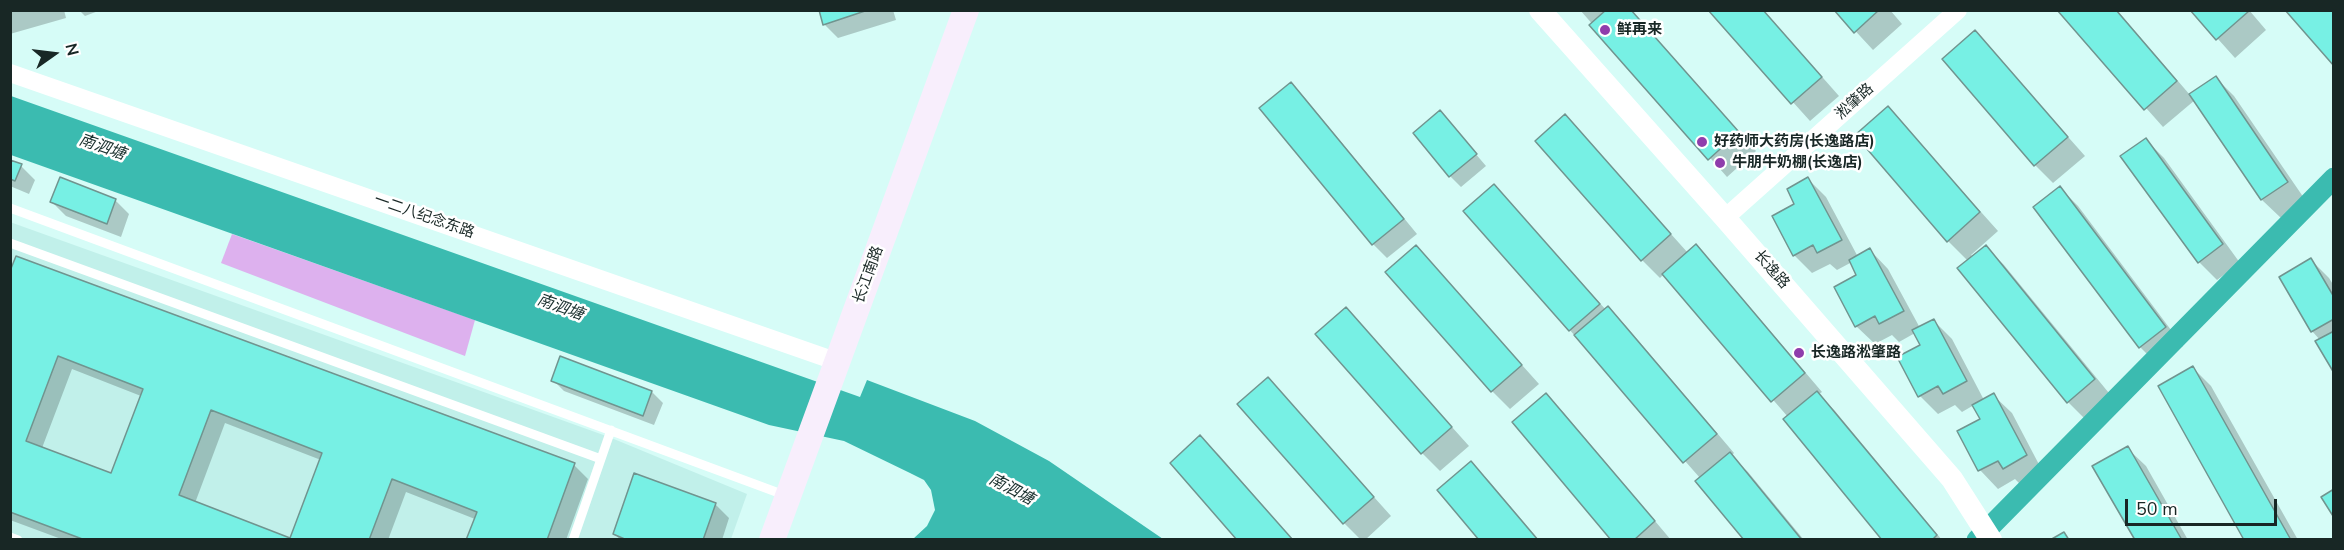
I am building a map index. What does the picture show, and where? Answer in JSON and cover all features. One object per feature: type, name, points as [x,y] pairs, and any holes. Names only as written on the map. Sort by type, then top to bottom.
[{"type":"main road","name":"长江南路","points":[[772,540],[966,10]]},
{"type":"street","name":"长逸路","points":[[1540,10],[1952,479],[1991,540]]},
{"type":"street","name":"淞肇路","points":[[1725,218],[1958,10]]},
{"type":"street","name":"一二八纪念东路","points":[[10,73],[838,362]]},
{"type":"lane","points":[[10,208],[611,430],[789,489]]},
{"type":"lane","points":[[10,243],[601,459]]},
{"type":"lane","points":[[573,540],[611,430]]},
{"type":"lane","points":[[10,537],[18,540]]},
{"type":"shaded area","points":[[10,222],[609,437],[747,494],[731,539],[11,539]]},
{"type":"shaded area","points":[[232,234],[475,320],[465,356],[221,263]]},
{"type":"water","name":"南泗塘","points":[[11,96],[860,397],[867,380],[975,421],[1049,461],[1163,539],[913,539],[927,526],[935,510],[931,490],[924,480],[910,473],[844,441],[769,425],[11,155]]},
{"type":"building","points":[[819,10],[868,10],[823,25]]},
{"type":"building","points":[[1606,10],[1631,10],[1739,132],[1708,160],[1589,25]]},
{"type":"building","points":[[1708,10],[1763,10],[1822,77],[1791,104]]},
{"type":"building","points":[[1834,10],[1879,10],[1854,33]]},
{"type":"building","points":[[2057,10],[2116,10],[2177,81],[2144,110]]},
{"type":"building","points":[[2190,10],[2249,10],[2249,11],[2216,40]]},
{"type":"building","points":[[2285,10],[2334,10],[2334,66]]},
{"type":"building","points":[[1975,30],[2068,137],[2034,166],[1942,59]]},
{"type":"building","points":[[2216,76],[2288,182],[2261,200],[2189,94]]},
{"type":"building","points":[[1291,82],[1404,219],[1372,245],[1259,108]]},
{"type":"building","points":[[1888,106],[1980,212],[1947,242],[1855,135]]},
{"type":"building","points":[[1440,110],[1477,154],[1449,177],[1413,133]]},
{"type":"building","points":[[1565,114],[1671,234],[1641,261],[1535,141]]},
{"type":"building","points":[[2146,138],[2223,244],[2198,263],[2120,156]]},
{"type":"building","points":[[10,160],[22,164],[15,181],[10,179]]},
{"type":"building","points":[[60,177],[116,199],[107,224],[50,202]]},
{"type":"building","points":[[1808,177],[1842,240],[1817,253],[1813,245],[1793,256],[1772,216],[1794,204],[1787,189]]},
{"type":"building","points":[[1494,184],[1600,304],[1569,331],[1463,211]]},
{"type":"building","points":[[2060,186],[2166,327],[2139,348],[2033,207]]},
{"type":"building","points":[[1696,244],[1805,373],[1771,402],[1662,274]]},
{"type":"building","points":[[1416,245],[1522,365],[1491,392],[1385,272]]},
{"type":"building","points":[[1986,245],[2095,379],[2067,403],[1957,268]]},
{"type":"building","points":[[1870,248],[1904,311],[1879,324],[1875,316],[1855,327],[1834,287],[1856,275],[1849,260]]},
{"type":"building","points":[[16,256],[575,463],[547,540],[466,540],[477,512],[392,479],[369,540],[85,540],[10,512],[10,271]],"holes":[[[58,356],[143,389],[111,473],[26,441]],[[211,410],[322,453],[290,538],[179,495]]]},
{"type":"building","points":[[2311,258],[2334,297],[2334,319],[2311,332],[2279,277]]},
{"type":"building","points":[[1608,306],[1717,434],[1683,463],[1574,335]]},
{"type":"building","points":[[1346,307],[1452,427],[1421,454],[1315,334]]},
{"type":"building","points":[[1934,319],[1967,381],[1943,394],[1938,386],[1918,397],[1897,357],[1920,345],[1912,330]]},
{"type":"building","points":[[2334,331],[2334,373],[2315,341]]},
{"type":"building","points":[[560,356],[652,391],[643,416],[551,381]]},
{"type":"building","points":[[2193,366],[2291,540],[2244,540],[2158,386]]},
{"type":"building","points":[[1268,377],[1374,497],[1343,524],[1237,404]]},
{"type":"building","points":[[1817,391],[1937,535],[1932,540],[1882,540],[1783,419]]},
{"type":"building","points":[[1546,393],[1655,521],[1634,540],[1611,540],[1512,422]]},
{"type":"building","points":[[1994,393],[2027,455],[2003,469],[1998,461],[1978,471],[1957,431],[1980,419],[1972,405]]},
{"type":"building","points":[[1200,435],[1293,540],[1237,540],[1170,463]]},
{"type":"building","points":[[2128,446],[2182,540],[2135,540],[2092,466]]},
{"type":"building","points":[[1730,452],[1802,540],[1744,540],[1695,481]]},
{"type":"building","points":[[1471,461],[1538,540],[1479,540],[1437,490]]},
{"type":"building","points":[[634,473],[716,503],[703,540],[627,540],[613,534]]},
{"type":"building","points":[[2334,489],[2334,516],[2333,516],[2321,497]]},
{"type":"building","points":[[2064,532],[2069,540],[2050,540]]},
{"type":"waterway","points":[[1977,540],[2334,178]]},
{"type":"place","name":"鲜再来","points":[[1605,30]]},
{"type":"place","name":"好药师大药房(长逸路店)","points":[[1702,142]]},
{"type":"place","name":"牛朋牛奶棚(长逸店)","points":[[1720,163]]},
{"type":"place","name":"长逸路淞肇路","points":[[1799,353]]}]
